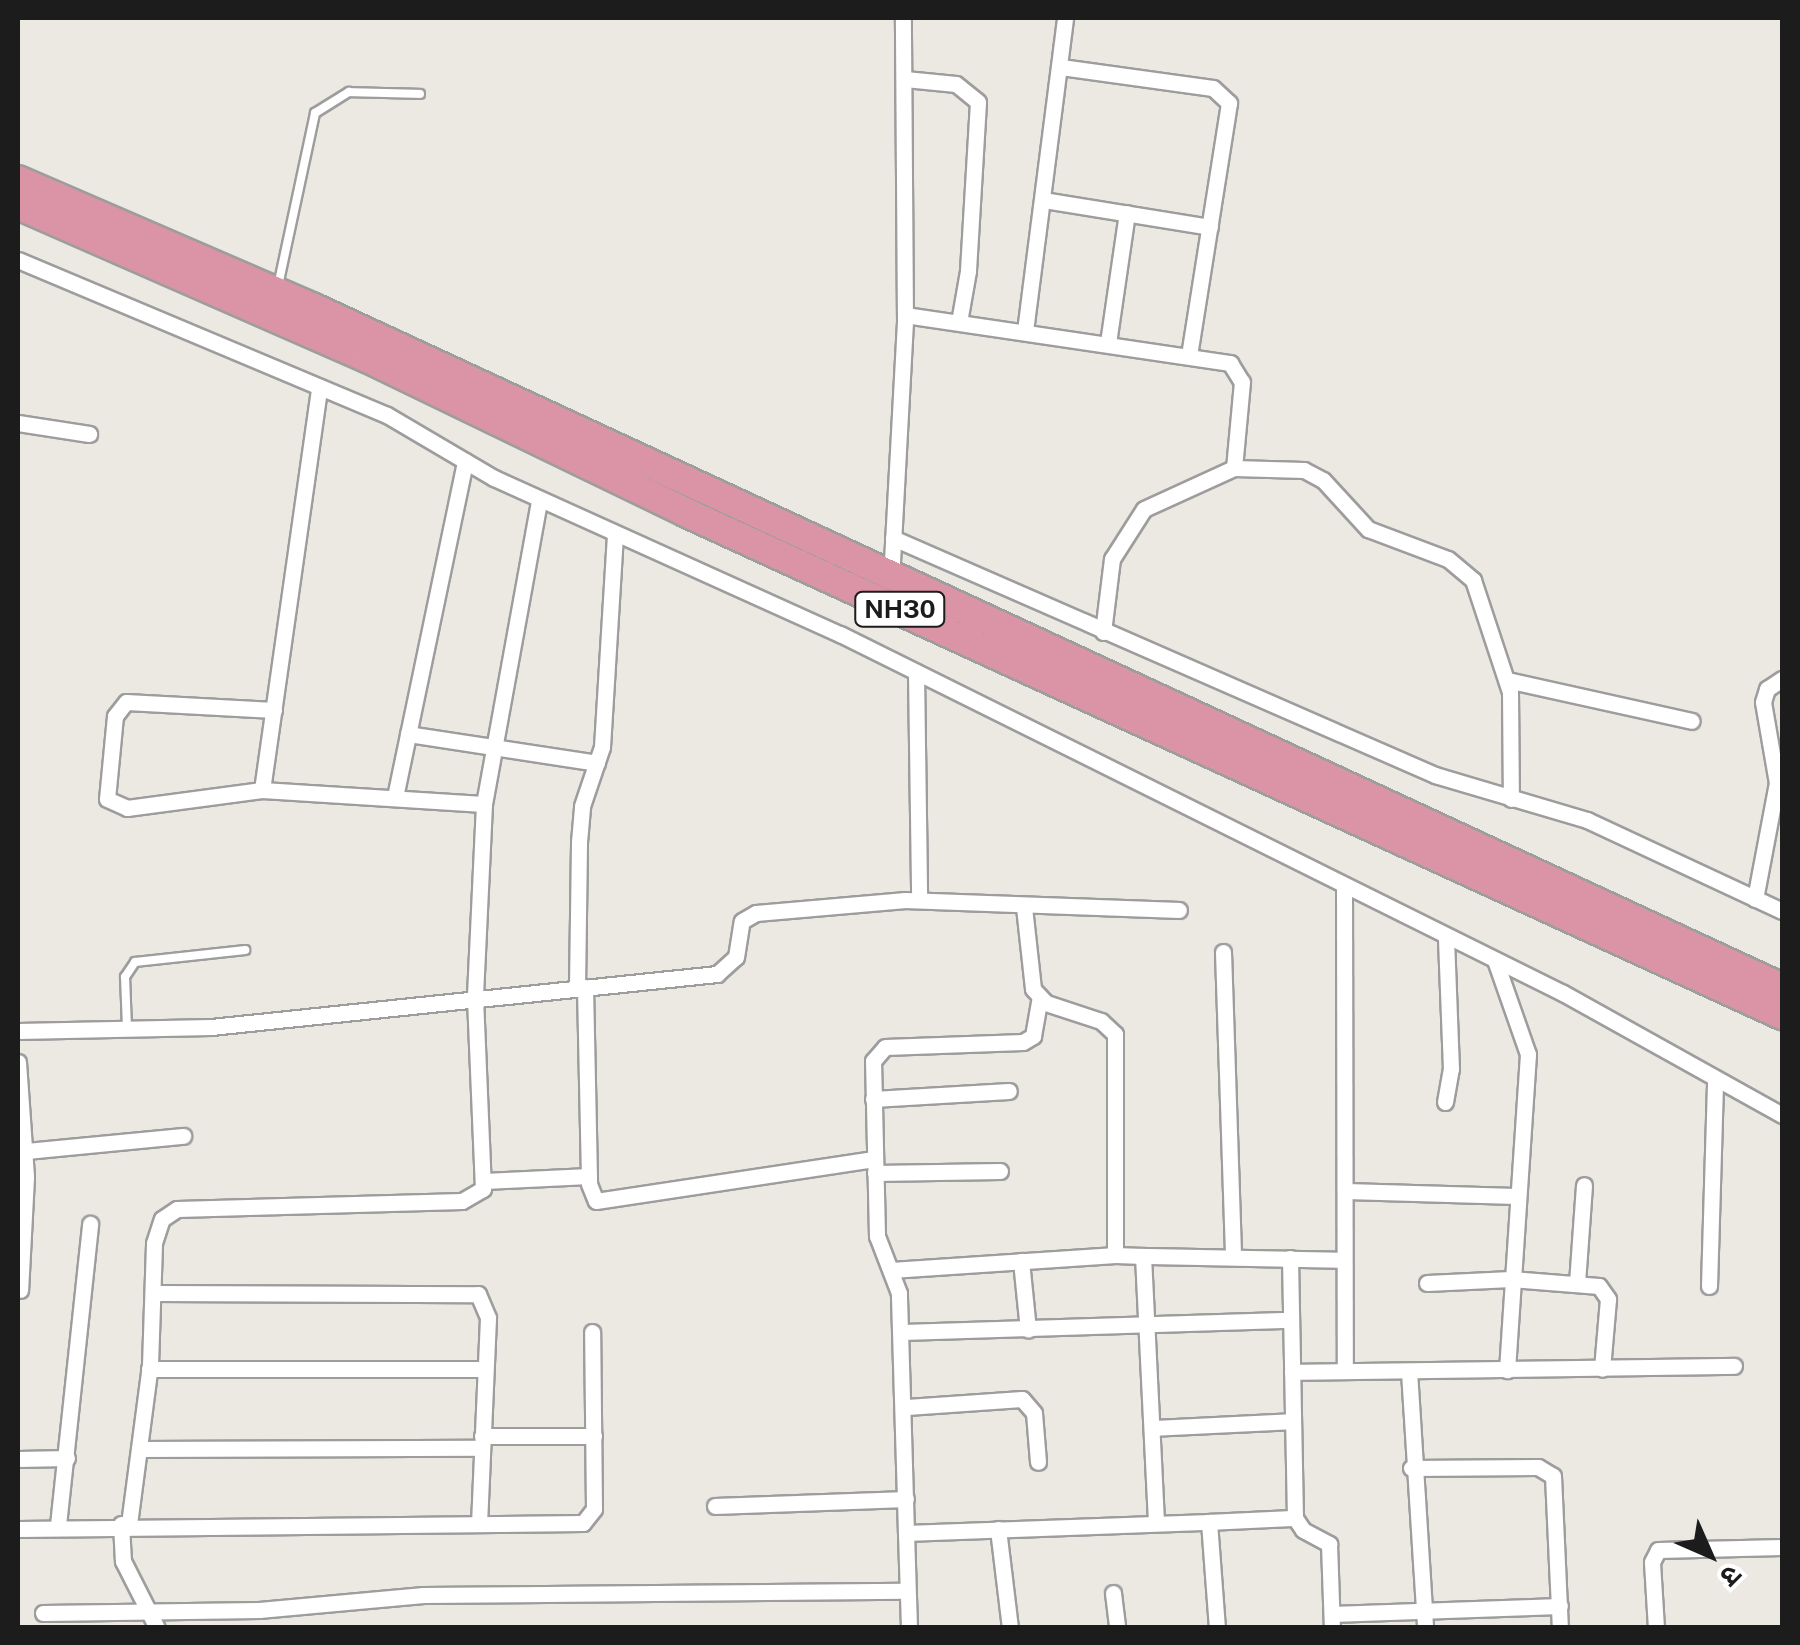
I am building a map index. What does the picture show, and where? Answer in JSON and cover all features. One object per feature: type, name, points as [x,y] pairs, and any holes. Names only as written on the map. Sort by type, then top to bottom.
[{"type":"highway","name":"NH30","points":[[18,180],[277,293],[891,580],[1782,988]]},
{"type":"highway","name":"NH30","points":[[18,205],[351,351],[737,536],[1782,1016]]},
{"type":"street","points":[[891,580],[905,316],[903,18]]},
{"type":"street","points":[[1025,331],[1065,18]]},
{"type":"street","points":[[1061,67],[1213,88],[1225,96],[1230,110],[1189,356]]},
{"type":"street","points":[[904,78],[956,84],[978,102],[968,271],[959,322]]},
{"type":"street","points":[[1044,200],[1210,227]]},
{"type":"street","points":[[1108,344],[1127,214]]},
{"type":"street","points":[[18,260],[387,415],[539,500],[916,672],[1495,960],[1714,1082],[1782,1115]]},
{"type":"street","points":[[905,316],[1230,363],[1242,374],[1234,468]]},
{"type":"street","points":[[262,790],[319,387]]},
{"type":"street","points":[[18,423],[89,434]]},
{"type":"street","points":[[394,797],[465,460]]},
{"type":"street","points":[[1103,632],[1112,559],[1129,526],[1166,494],[1234,468],[1286,465],[1314,474],[1368,529],[1466,570],[1483,600],[1507,680],[1512,799]]},
{"type":"street","points":[[157,1628],[123,1561],[149,1369],[158,1228],[177,1209],[462,1201],[479,1195],[484,1181],[475,995],[484,804],[539,500]]},
{"type":"street","points":[[615,536],[597,763],[578,842],[592,1198],[604,1201],[875,1166],[1000,1170]]},
{"type":"street","points":[[893,538],[1435,775],[1587,820],[1782,912]]},
{"type":"street","points":[[916,672],[919,900]]},
{"type":"street","points":[[1507,680],[1692,721]]},
{"type":"street","points":[[1756,899],[1777,783],[1763,702],[1767,689],[1782,680]]},
{"type":"street","points":[[274,710],[126,702],[116,716],[105,785],[108,798],[119,807],[262,790],[484,804]]},
{"type":"street","points":[[408,734],[597,763]]},
{"type":"street","points":[[1344,885],[1344,1371]]},
{"type":"street","points":[[18,1031],[210,1027],[475,995],[717,974],[736,956],[742,921],[756,913],[919,900],[1179,910]]},
{"type":"street","points":[[909,1628],[907,1407],[902,1332],[892,1270],[878,1236],[872,1061],[885,1047],[1023,1042],[1033,1036],[1040,998],[1029,976],[1024,907]]},
{"type":"street","points":[[1445,1102],[1451,1069],[1446,936]]},
{"type":"street","points":[[1223,952],[1233,1257]]},
{"type":"street","points":[[1495,960],[1527,1039],[1507,1370]]},
{"type":"street","points":[[1040,998],[1102,1021],[1116,1034],[1115,1255]]},
{"type":"street","points":[[18,1062],[26,1151],[20,1290]]},
{"type":"street","points":[[1709,1286],[1714,1082]]},
{"type":"street","points":[[874,1099],[1009,1091]]},
{"type":"street","points":[[26,1151],[183,1136]]},
{"type":"street","points":[[484,1181],[589,1176]]},
{"type":"street","points":[[1577,1283],[1584,1185]]},
{"type":"street","points":[[1345,1192],[1516,1196]]},
{"type":"street","points":[[58,1525],[90,1224]]},
{"type":"street","points":[[892,1270],[1115,1255],[1344,1260]]},
{"type":"street","points":[[1143,1256],[1156,1522]]},
{"type":"street","points":[[1290,1258],[1296,1518],[1302,1530],[1329,1544],[1332,1621],[1425,1619],[1560,1606]]},
{"type":"street","points":[[1020,1261],[1028,1330]]},
{"type":"street","points":[[1428,1283],[1511,1279],[1599,1286],[1608,1299],[1602,1369]]},
{"type":"street","points":[[154,1293],[468,1291],[488,1309],[479,1524]]},
{"type":"street","points":[[902,1332],[1147,1329],[1291,1320]]},
{"type":"street","points":[[18,1530],[125,1524],[375,1530],[588,1521],[594,1509],[592,1332]]},
{"type":"street","points":[[1292,1372],[1734,1366]]},
{"type":"street","points":[[149,1369],[483,1369]]},
{"type":"street","points":[[1408,1371],[1425,1619]]},
{"type":"street","points":[[907,1407],[1022,1399],[1034,1414],[1038,1462]]},
{"type":"street","points":[[1152,1428],[1293,1420]]},
{"type":"street","points":[[139,1448],[482,1442],[594,1436]]},
{"type":"street","points":[[18,1459],[67,1458]]},
{"type":"street","points":[[1412,1468],[1547,1470],[1555,1486],[1560,1628]]},
{"type":"street","points":[[715,1506],[906,1499]]},
{"type":"street","points":[[906,1533],[1296,1518]]},
{"type":"street","points":[[1209,1522],[1218,1628]]},
{"type":"street","points":[[998,1529],[1010,1628]]},
{"type":"street","points":[[1656,1628],[1652,1562],[1658,1550],[1782,1547]]},
{"type":"street","points":[[43,1612],[150,1611],[423,1595],[906,1591]]},
{"type":"street","points":[[1113,1593],[1117,1628]]},
{"type":"lane","points":[[277,293],[315,113],[349,92],[420,94]]},
{"type":"lane","points":[[127,1030],[125,977],[135,962],[244,950]]}]
